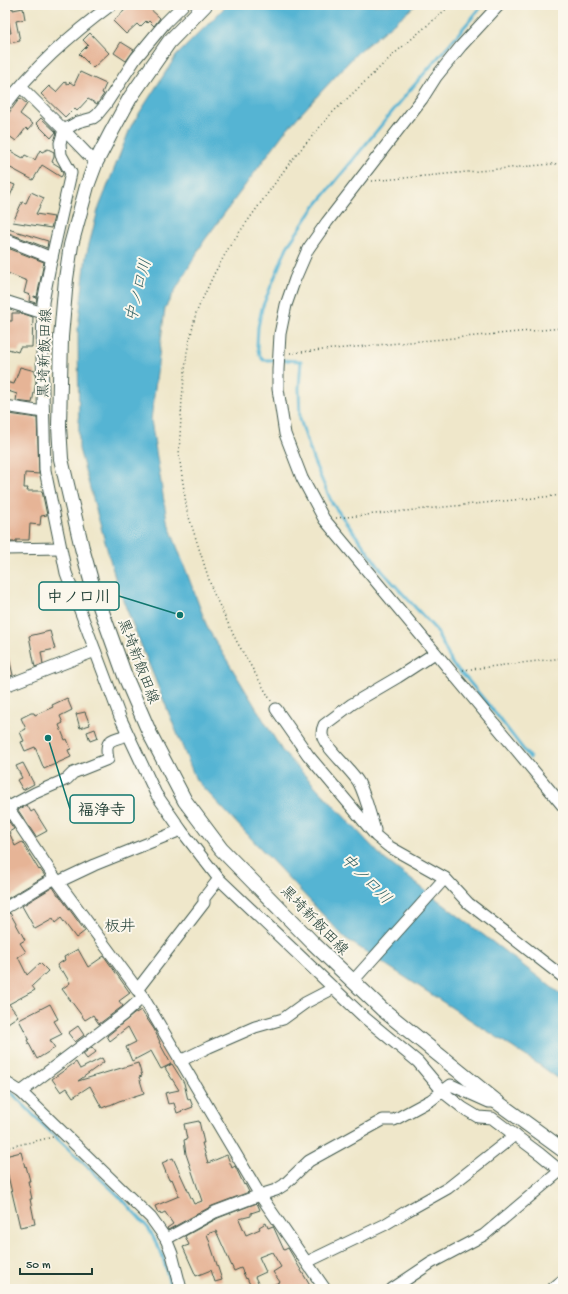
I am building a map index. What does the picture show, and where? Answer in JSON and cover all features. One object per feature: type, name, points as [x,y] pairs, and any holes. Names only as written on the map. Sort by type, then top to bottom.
[{"type":"main road","name":"黒埼新飯田線","points":[[205,5],[169,42],[130,98],[96,162],[87,186],[71,245],[63,306],[59,390],[61,459],[80,541],[92,584],[125,676],[150,734],[185,802],[221,848],[388,1014],[497,1102],[563,1150]]},
{"type":"street","points":[[5,105],[51,56],[95,17],[111,5]]},
{"type":"street","points":[[183,5],[165,23],[136,58],[106,104],[93,118],[78,122],[64,130],[60,143],[61,155],[71,173],[52,258],[43,313],[42,355],[45,470],[66,573],[95,651],[128,735],[156,794],[182,830],[219,879],[365,1018],[418,1062],[443,1091],[463,1108],[478,1117],[492,1118],[562,1172],[484,1235],[432,1263],[392,1289]]},
{"type":"street","points":[[499,5],[461,46],[441,71],[308,249],[286,305],[280,334],[278,389],[286,434],[302,478],[324,519],[563,806]]},
{"type":"street","points":[[21,87],[96,162]]},
{"type":"street","points":[[5,239],[52,258]]},
{"type":"street","points":[[5,300],[43,313]]},
{"type":"street","points":[[5,406],[43,412]]},
{"type":"street","points":[[5,549],[60,548]]},
{"type":"street","points":[[5,686],[95,651]]},
{"type":"street","points":[[376,836],[360,785],[324,740],[322,734],[324,725],[352,704],[435,653]]},
{"type":"street","points":[[276,709],[308,755],[376,836],[388,846],[443,881],[468,903],[563,977]]},
{"type":"street","points":[[128,735],[109,741],[107,744],[108,759],[73,773],[67,779],[6,807],[56,880],[124,970],[140,994],[260,1195],[325,1289]]},
{"type":"street","points":[[5,908],[56,880],[182,830]]},
{"type":"street","points":[[21,1092],[124,1014],[140,994],[204,903],[204,898],[219,879]]},
{"type":"street","points":[[354,979],[443,881]]},
{"type":"street","points":[[180,1061],[255,1027],[283,1019],[305,1003],[334,988]]},
{"type":"street","points":[[5,1082],[21,1092],[151,1218],[166,1239],[172,1254],[181,1289]]},
{"type":"street","points":[[166,1239],[215,1212],[276,1190],[284,1185],[309,1161],[330,1148],[383,1120],[394,1120],[431,1100],[450,1085],[489,1102],[497,1102]]},
{"type":"street","points":[[307,1262],[384,1225],[448,1188],[515,1135]]},
{"type":"street","points":[[552,1289],[563,1280]]},
{"type":"path","points":[[276,709],[237,642],[213,592],[187,511],[179,455],[182,398],[187,352],[196,313],[214,274],[231,244],[291,161],[331,114],[394,54],[451,5]]},
{"type":"path","points":[[358,182],[563,163]]},
{"type":"path","points":[[280,354],[563,328]]},
{"type":"path","points":[[324,519],[563,495]]},
{"type":"path","points":[[451,671],[563,658]]},
{"type":"path","points":[[5,1148],[65,1135]]},
{"type":"water","points":[[227,5],[416,5],[357,53],[286,130],[204,241],[165,308],[151,420],[167,520],[208,629],[283,752],[383,858],[563,996],[563,1082],[541,1066],[345,938],[196,780],[118,588],[79,449],[78,328],[86,256],[98,210],[131,126],[176,56]]},
{"type":"building","points":[[123,5],[146,5],[160,18],[154,26],[149,21],[147,23],[146,21],[140,27],[137,24],[126,34],[113,21],[126,9]]},
{"type":"building","points":[[13,8],[13,10],[23,8],[25,19],[16,21],[20,41],[10,43],[8,33],[11,33],[6,9]]},
{"type":"building","points":[[90,33],[109,53],[93,68],[79,54],[88,45],[83,40]]},
{"type":"building","points":[[121,42],[134,50],[126,61],[114,53]]},
{"type":"building","points":[[80,72],[106,84],[102,93],[104,94],[97,104],[88,99],[77,111],[74,108],[65,117],[41,94],[49,86],[56,92],[65,82],[68,84],[70,82],[74,85]]},
{"type":"building","points":[[20,98],[27,104],[20,114],[33,124],[28,130],[26,128],[16,141],[5,133],[5,118]]},
{"type":"building","points":[[41,118],[56,132],[51,138],[36,123]]},
{"type":"building","points":[[5,148],[23,158],[25,155],[35,160],[40,150],[42,152],[48,149],[54,152],[52,162],[60,167],[63,174],[61,177],[42,165],[33,180],[5,165]]},
{"type":"building","points":[[5,181],[15,185],[5,207]]},
{"type":"building","points":[[31,192],[44,198],[36,214],[54,217],[51,228],[13,222],[22,202],[26,203]]},
{"type":"building","points":[[8,229],[48,241],[47,248],[6,232]]},
{"type":"building","points":[[5,247],[44,262],[37,297],[34,296],[37,298],[36,303],[29,301],[30,295],[24,293],[27,281],[5,272]]},
{"type":"building","points":[[12,313],[21,313],[33,317],[32,347],[20,347],[18,352],[5,348],[5,321],[12,321]]},
{"type":"building","points":[[20,367],[35,371],[36,382],[32,403],[16,401],[17,394],[5,390],[5,382],[14,384]]},
{"type":"building","points":[[9,414],[37,418],[39,474],[25,473],[24,488],[28,488],[27,491],[42,491],[47,515],[41,516],[40,525],[30,524],[29,540],[16,540],[16,542],[9,542],[9,535],[5,535],[5,422],[8,422]]},
{"type":"building","points":[[50,631],[55,649],[41,652],[43,664],[35,667],[29,636]]},
{"type":"building","points":[[8,654],[13,675],[6,678],[5,655]]},
{"type":"building","points":[[67,698],[72,710],[60,716],[63,723],[59,725],[65,740],[67,739],[71,749],[68,750],[71,757],[44,769],[35,747],[25,751],[21,742],[24,741],[20,732],[26,729],[21,718],[31,713],[34,713],[35,715],[53,707],[52,705]]},
{"type":"building","points":[[85,712],[90,725],[80,728],[76,714]]},
{"type":"building","points":[[95,729],[98,738],[90,741],[87,732]]},
{"type":"building","points":[[23,763],[34,784],[23,790],[17,780],[22,778],[16,766]]},
{"type":"building","points":[[27,805],[31,812],[34,810],[47,831],[36,837],[18,810]]},
{"type":"building","points":[[5,816],[14,829],[9,832],[15,846],[22,842],[39,870],[40,869],[45,876],[5,900]]},
{"type":"building","points":[[53,887],[85,931],[76,938],[61,918],[55,923],[53,919],[35,929],[22,906]]},
{"type":"building","points":[[10,913],[25,940],[20,943],[26,952],[18,957],[27,975],[40,963],[48,971],[32,986],[35,990],[9,1004],[18,1016],[5,1025],[5,915]]},
{"type":"building","points":[[78,949],[88,967],[104,956],[130,993],[119,1001],[123,1006],[99,1024],[93,1015],[85,1020],[62,989],[70,983],[63,971],[61,972],[57,965],[65,960],[64,957]]},
{"type":"building","points":[[50,1004],[58,1019],[54,1021],[62,1034],[50,1040],[55,1048],[37,1059],[19,1020]]},
{"type":"building","points":[[141,1010],[154,1029],[171,1064],[161,1069],[151,1051],[132,1061],[126,1047],[136,1042],[128,1027],[110,1041],[107,1036]]},
{"type":"building","points":[[78,1026],[84,1035],[75,1042],[68,1033]]},
{"type":"building","points":[[92,1047],[96,1052],[87,1059],[83,1054]]},
{"type":"building","points":[[102,1058],[104,1062],[78,1081],[138,1063],[142,1076],[139,1077],[144,1093],[102,1108],[90,1086],[73,1097],[67,1088],[61,1092],[52,1079],[76,1062],[80,1069]]},
{"type":"building","points":[[172,1064],[184,1083],[188,1100],[190,1099],[193,1107],[177,1113],[174,1103],[168,1104],[165,1093],[179,1090],[165,1068]]},
{"type":"building","points":[[199,1121],[204,1143],[202,1143],[208,1163],[227,1155],[232,1168],[235,1166],[249,1192],[212,1206],[168,1230],[167,1228],[173,1224],[165,1212],[161,1214],[160,1212],[158,1213],[155,1206],[179,1196],[172,1179],[169,1180],[162,1163],[173,1158],[194,1204],[202,1201],[186,1154],[184,1140],[187,1139],[184,1124]]},
{"type":"building","points":[[21,1152],[30,1181],[28,1181],[32,1199],[30,1199],[35,1224],[20,1227],[5,1163],[5,1156]]},
{"type":"building","points":[[257,1203],[260,1210],[251,1213],[251,1216],[239,1219],[246,1235],[260,1229],[259,1227],[266,1223],[268,1228],[273,1226],[284,1250],[288,1248],[312,1289],[264,1289],[280,1282],[273,1272],[281,1267],[272,1252],[259,1257],[266,1272],[255,1277],[261,1289],[252,1289],[241,1268],[234,1271],[216,1231],[207,1234],[222,1280],[215,1282],[211,1270],[196,1276],[183,1247],[189,1245],[185,1236],[218,1218]]},
{"type":"waterway","points":[[275,360],[263,360],[259,354],[257,346],[258,327],[262,308],[287,247],[313,209],[405,96],[483,5]]},
{"type":"waterway","points":[[281,360],[301,361],[299,388],[300,419],[314,462],[332,503],[382,571],[436,630],[453,665],[467,679],[496,714],[530,758]]},
{"type":"waterway","points":[[10,1091],[43,1125],[123,1200],[149,1229],[162,1254],[171,1289]]},
{"type":"place","name":"中ノ口川","points":[[180,615]]},
{"type":"place","name":"福浄寺","points":[[48,738]]},
{"type":"district","name":"板井","points":[[120,925]]}]
